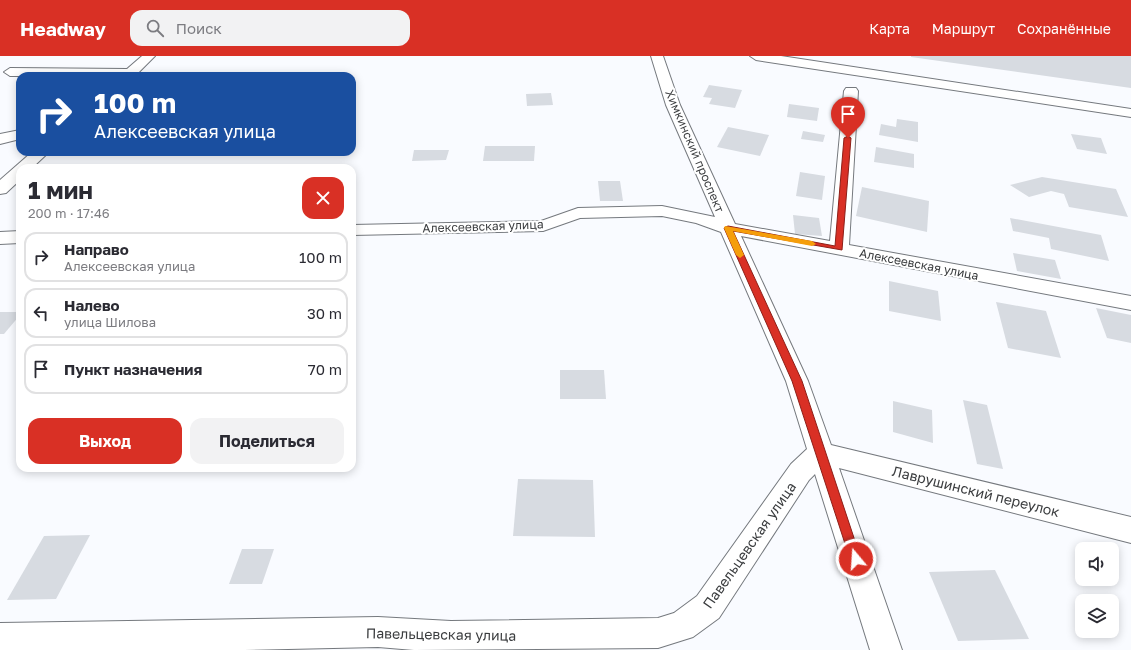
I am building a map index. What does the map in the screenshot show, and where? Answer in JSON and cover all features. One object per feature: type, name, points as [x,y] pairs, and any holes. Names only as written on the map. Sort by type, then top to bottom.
[{"type":"street","points":[[130,72],[149,56]]},
{"type":"street","name":"Химкинский проспект","points":[[657,56],[673,106],[797,381],[886,650]]},
{"type":"street","points":[[756,56],[1131,113]]},
{"type":"street","points":[[10,72],[16,72]]},
{"type":"street","points":[[839,249],[851,91]]},
{"type":"street","points":[[0,139],[16,135]]},
{"type":"street","points":[[28,164],[36,156]]},
{"type":"street","points":[[0,189],[16,175]]},
{"type":"street","name":"Алексеевская улица","points":[[356,230],[542,226],[578,213],[662,211],[700,218],[728,228],[1131,303]]},
{"type":"street","points":[[0,238],[16,237]]},
{"type":"street","name":"Лаврушинский переулок","points":[[820,453],[1131,530]]},
{"type":"street","name":"Павельцевская улица","points":[[0,640],[378,632],[450,644],[658,633],[682,626],[708,607],[800,472],[820,453]]},
{"type":"building","points":[[1131,56],[1131,88],[911,57]]},
{"type":"building","points":[[709,85],[742,90],[735,108],[709,104],[712,98],[703,97]]},
{"type":"building","points":[[551,93],[553,105],[527,106],[526,94]]},
{"type":"building","points":[[789,104],[819,108],[817,121],[787,117]]},
{"type":"building","points":[[897,119],[918,122],[918,142],[879,135],[881,124],[896,127]]},
{"type":"building","points":[[728,127],[769,135],[760,156],[717,147]]},
{"type":"building","points":[[803,131],[825,135],[823,142],[801,139]]},
{"type":"building","points":[[1071,134],[1101,138],[1107,154],[1077,149]]},
{"type":"building","points":[[485,146],[535,146],[534,161],[483,161]]},
{"type":"building","points":[[876,147],[914,154],[914,168],[874,162]]},
{"type":"building","points":[[414,150],[449,150],[446,160],[412,161]]},
{"type":"building","points":[[800,172],[825,176],[822,200],[796,196]]},
{"type":"building","points":[[1042,177],[1116,189],[1128,217],[1069,207],[1064,194],[1051,191],[1029,197],[1010,185]]},
{"type":"building","points":[[598,181],[620,181],[623,201],[600,201]]},
{"type":"building","points":[[862,187],[929,201],[927,232],[856,216]]},
{"type":"building","points":[[793,215],[819,218],[822,236],[795,234]]},
{"type":"building","points":[[1010,218],[1101,235],[1109,261],[1051,249],[1049,238],[1013,231]]},
{"type":"building","points":[[1013,253],[1055,260],[1061,279],[1017,271]]},
{"type":"building","points":[[889,281],[938,291],[941,321],[889,311]]},
{"type":"building","points":[[996,302],[1046,311],[1061,358],[1008,348]]},
{"type":"building","points":[[1096,308],[1131,315],[1131,343],[1107,338]]},
{"type":"building","points":[[0,312],[16,312],[16,320],[4,334],[0,334]]},
{"type":"building","points":[[560,370],[604,370],[606,399],[560,399]]},
{"type":"building","points":[[963,400],[987,405],[1003,469],[977,464]]},
{"type":"building","points":[[893,401],[932,410],[933,443],[893,432]]},
{"type":"building","points":[[518,479],[593,480],[595,537],[513,536]]},
{"type":"building","points":[[90,535],[56,599],[7,600],[44,536]]},
{"type":"building","points":[[242,549],[274,549],[262,584],[229,584]]},
{"type":"building","points":[[995,570],[1029,639],[958,641],[929,572]]},
{"type":"slow traffic","points":[[740,255],[728,228],[812,244]]},
{"type":"route","points":[[848,138],[839,249],[728,228],[797,381],[856,559]]}]
